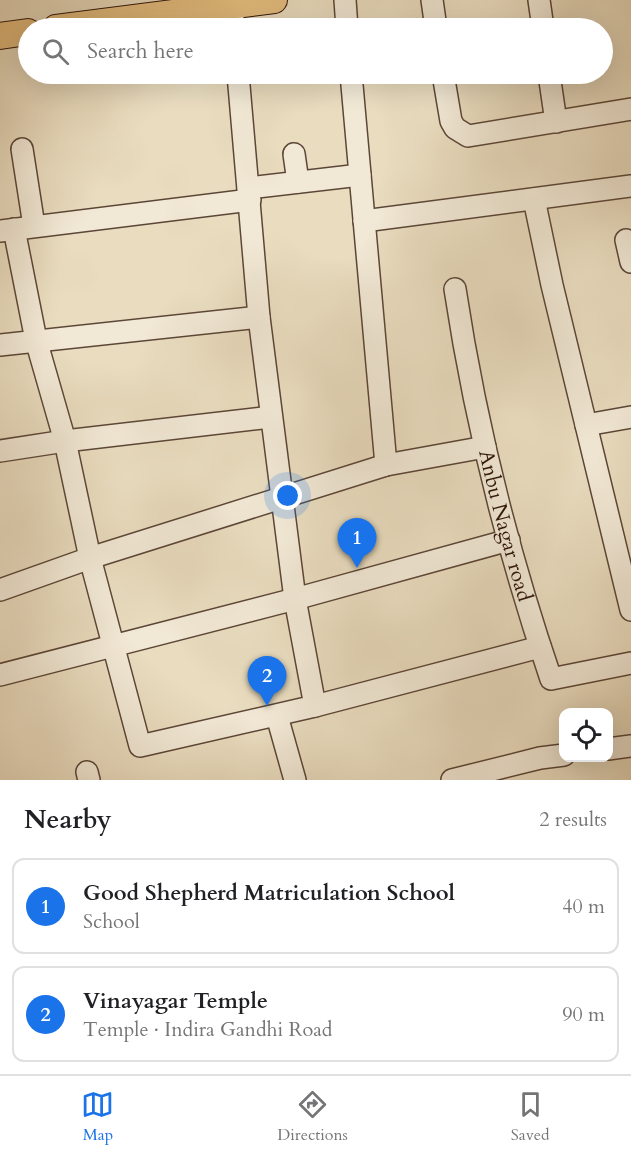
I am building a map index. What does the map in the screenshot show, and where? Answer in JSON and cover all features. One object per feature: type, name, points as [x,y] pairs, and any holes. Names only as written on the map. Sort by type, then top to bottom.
[{"type":"main road","points":[[166,18],[232,12],[274,0]]},
{"type":"main road","points":[[0,36],[18,33]]},
{"type":"street","points":[[345,0],[346,18]]},
{"type":"street","points":[[432,0],[435,18]]},
{"type":"street","points":[[539,0],[542,18]]},
{"type":"street","points":[[239,84],[259,317],[271,417],[296,600],[315,706]]},
{"type":"street","points":[[352,84],[386,465]]},
{"type":"street","points":[[445,84],[451,121],[455,128],[468,136],[631,109]]},
{"type":"street","points":[[550,84],[556,122]]},
{"type":"street","points":[[22,149],[16,229],[36,340],[65,441],[90,558],[140,746],[277,716],[540,647]]},
{"type":"street","points":[[294,154],[298,182]]},
{"type":"street","points":[[16,229],[249,194],[298,182],[360,175]]},
{"type":"street","points":[[364,221],[631,186]]},
{"type":"street","points":[[534,199],[552,285],[631,610]]},
{"type":"street","points":[[626,240],[631,262]]},
{"type":"street","name":"Anbu Nagar road","points":[[455,289],[465,358],[485,447],[508,540],[551,679],[631,663]]},
{"type":"street","points":[[0,345],[259,317]]},
{"type":"street","points":[[0,451],[65,441],[271,417]]},
{"type":"street","points":[[586,425],[631,417]]},
{"type":"street","points":[[0,590],[281,496],[386,465],[485,447]]},
{"type":"street","points":[[0,675],[296,600],[508,540]]},
{"type":"street","points":[[277,716],[295,780]]},
{"type":"street","points":[[613,749],[631,747]]},
{"type":"street","points":[[452,780],[540,758],[559,756]]},
{"type":"place","name":"Good Shepherd Matriculation School","points":[[357,568]]},
{"type":"place","name":"Vinayagar Temple","points":[[267,706]]}]
